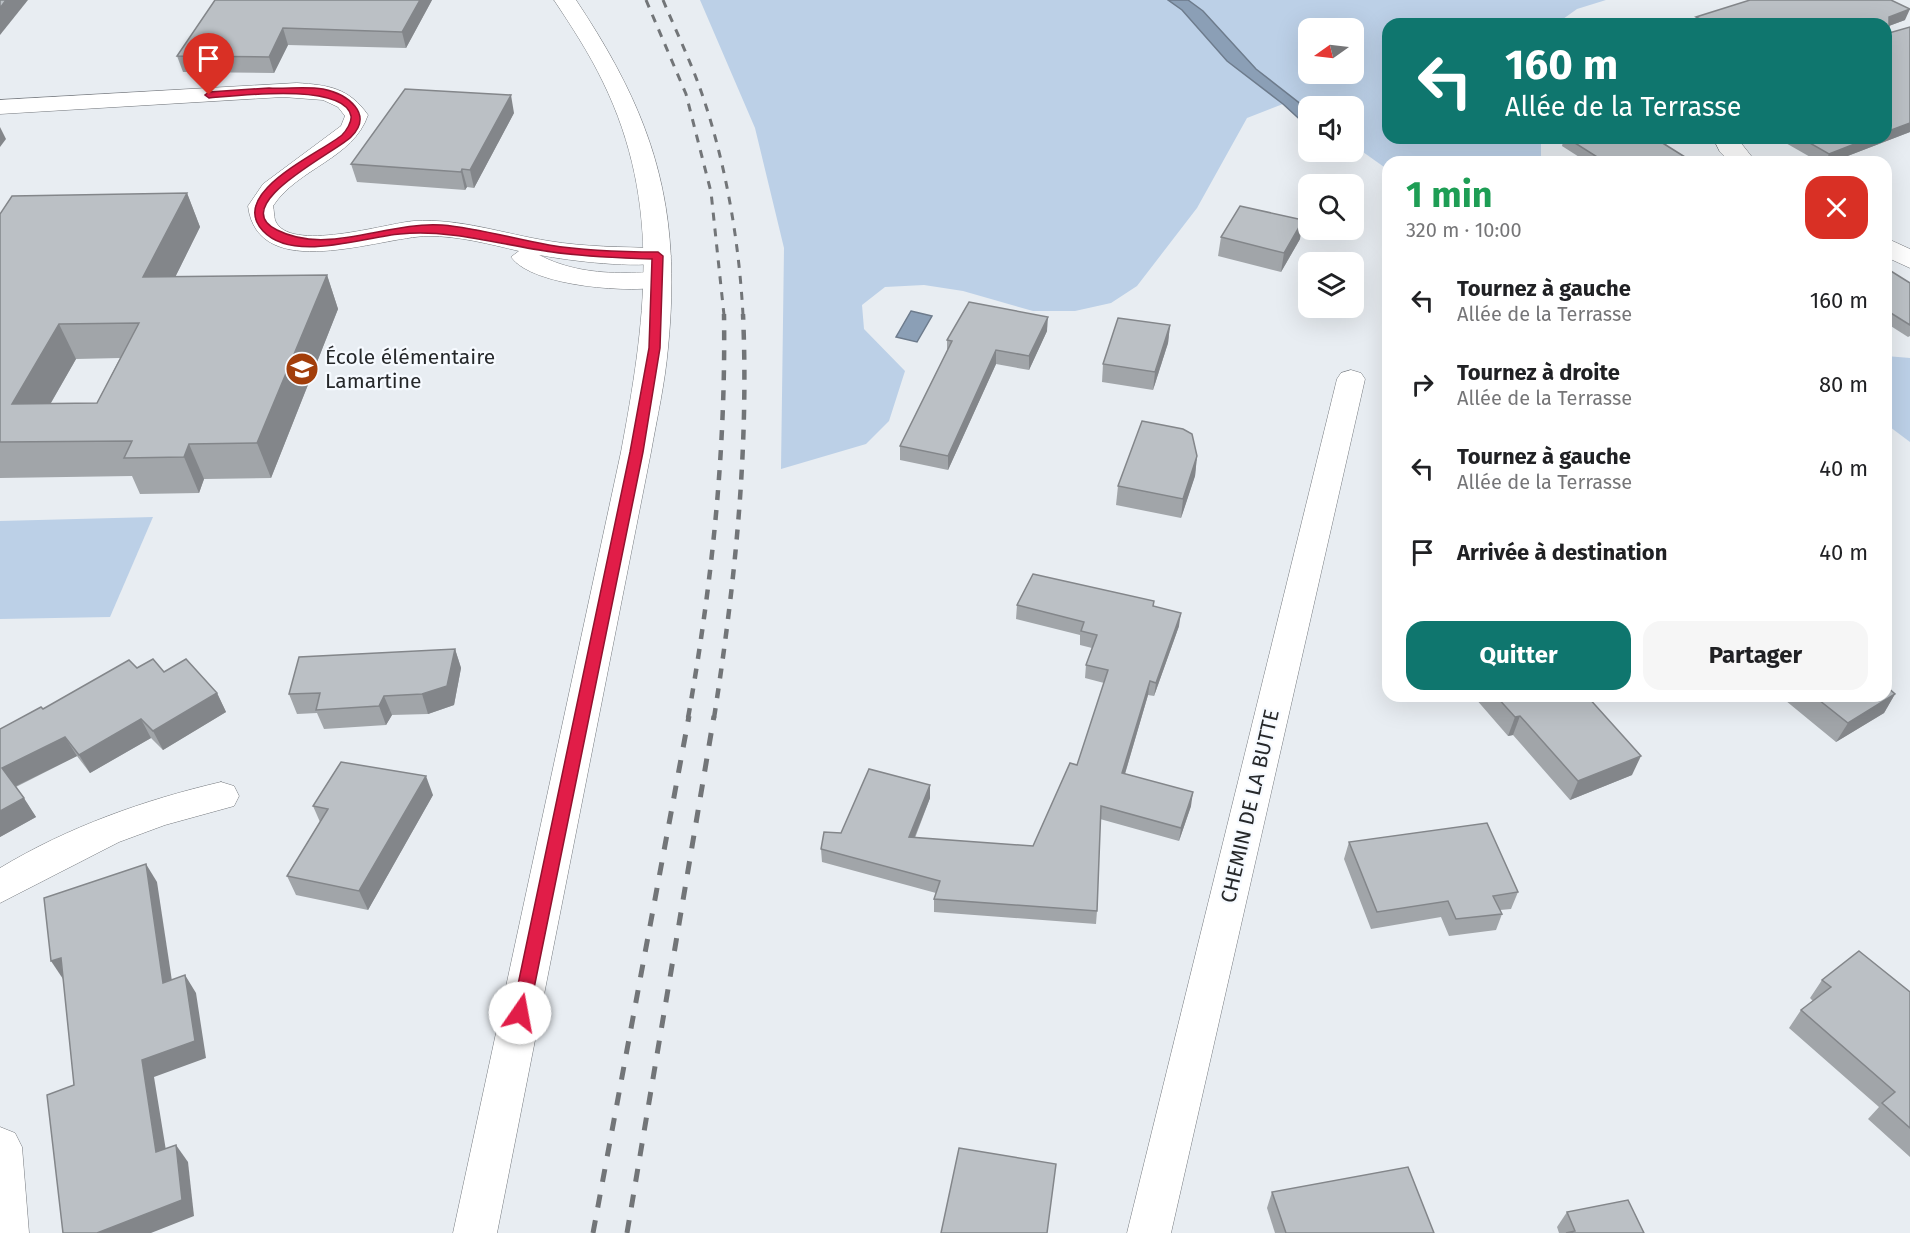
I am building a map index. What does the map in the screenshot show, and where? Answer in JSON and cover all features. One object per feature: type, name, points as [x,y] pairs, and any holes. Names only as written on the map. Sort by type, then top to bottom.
[{"type":"street","points":[[475,1233],[636,452],[654,348],[658,268],[656,218],[646,160],[629,109],[606,61],[565,0]]},
{"type":"street","points":[[0,107],[269,91],[322,92],[347,102],[357,119],[353,128],[337,144],[270,190],[260,206],[259,213],[268,230],[289,240],[315,244],[414,229],[441,229],[486,236],[532,262],[560,273],[606,281],[658,268]]},
{"type":"street","points":[[1728,144],[1738,156]]},
{"type":"street","points":[[1892,250],[1910,260]]},
{"type":"street","name":"CHEMIN DE LA BUTTE","points":[[1149,1233],[1352,379]]},
{"type":"street","points":[[0,887],[22,873],[124,824],[177,806],[221,796]]},
{"type":"street","points":[[0,1147],[7,1233]]},
{"type":"shaded area","points":[[700,0],[1168,0],[1182,10],[1227,61],[1283,104],[1247,118],[1197,208],[1137,286],[1111,303],[1075,311],[1033,311],[963,291],[924,285],[885,287],[862,305],[864,329],[905,371],[889,421],[866,444],[781,469],[784,248],[755,128]]},
{"type":"shaded area","points":[[1168,0],[1188,0],[1203,11],[1256,69],[1298,102],[1298,118],[1227,61],[1182,10]]},
{"type":"shaded area","points":[[1188,0],[1606,0],[1577,9],[1564,18],[1382,18],[1382,144],[1541,144],[1541,156],[1382,156],[1382,165],[1364,153],[1364,96],[1298,96],[1298,103],[1256,69],[1203,11]]},
{"type":"shaded area","points":[[911,311],[932,316],[917,342],[896,337]]},
{"type":"shaded area","points":[[1892,356],[1910,358],[1910,442],[1892,428]]},
{"type":"shaded area","points":[[153,517],[110,617],[0,619],[0,521]]},
{"type":"building","points":[[0,0],[6,0],[0,8]]},
{"type":"building","points":[[215,0],[420,0],[402,32],[283,28],[269,57],[177,56]]},
{"type":"building","points":[[1750,0],[1891,0],[1910,9],[1889,18],[1696,17]]},
{"type":"building","points":[[1910,27],[1910,123],[1892,130],[1892,32]]},
{"type":"building","points":[[405,89],[511,95],[470,170],[462,169],[461,172],[351,164]]},
{"type":"building","points":[[1576,144],[1664,144],[1683,156],[1596,156]]},
{"type":"building","points":[[1812,144],[1855,144],[1829,154]]},
{"type":"building","points":[[187,193],[143,277],[327,275],[257,443],[189,444],[184,457],[124,458],[132,441],[0,442],[0,214],[12,196]],"holes":[[[139,323],[97,403],[12,404],[59,324]]]},
{"type":"building","points":[[1240,206],[1298,219],[1298,229],[1284,253],[1221,237]]},
{"type":"building","points":[[1892,272],[1910,283],[1910,325],[1892,314]]},
{"type":"building","points":[[969,302],[1048,317],[1029,356],[996,350],[948,456],[900,446],[952,341],[947,340]]},
{"type":"building","points":[[1118,318],[1170,325],[1155,372],[1103,364]]},
{"type":"building","points":[[1142,421],[1183,429],[1192,434],[1197,456],[1183,499],[1118,486]]},
{"type":"building","points":[[1033,574],[1154,601],[1153,606],[1181,613],[1156,683],[1150,681],[1122,773],[1193,792],[1181,828],[1101,806],[1097,911],[934,899],[940,881],[821,849],[824,832],[841,833],[869,769],[930,785],[909,837],[1033,846],[1070,763],[1077,765],[1108,670],[1086,665],[1097,635],[1081,631],[1084,622],[1017,605]]},
{"type":"building","points":[[455,649],[447,686],[422,694],[384,696],[379,706],[316,710],[320,693],[289,694],[299,657]]},
{"type":"building","points":[[153,659],[164,672],[186,659],[217,693],[153,731],[141,719],[79,755],[65,737],[2,768],[24,798],[0,811],[0,729],[41,707],[43,709],[129,660],[137,668]]},
{"type":"building","points":[[1501,702],[1592,702],[1641,756],[1578,781],[1520,716],[1515,717]]},
{"type":"building","points":[[1822,702],[1882,702],[1848,723]]},
{"type":"building","points":[[341,762],[426,776],[359,891],[287,876],[328,809],[313,806]]},
{"type":"building","points":[[1487,823],[1518,892],[1493,896],[1502,914],[1456,919],[1448,901],[1377,912],[1349,842]]},
{"type":"building","points":[[146,864],[163,983],[185,975],[195,1041],[142,1060],[156,1152],[176,1145],[182,1200],[97,1233],[63,1233],[47,1095],[74,1085],[61,958],[51,961],[44,898]]},
{"type":"building","points":[[1859,951],[1910,992],[1910,1128],[1882,1103],[1895,1092],[1801,1010],[1831,987],[1822,980]]},
{"type":"building","points":[[959,1148],[1056,1164],[1047,1233],[941,1233]]},
{"type":"building","points":[[1408,1167],[1434,1233],[1286,1233],[1272,1192]]},
{"type":"building","points":[[1628,1200],[1644,1233],[1566,1233],[1575,1231],[1567,1212]]},
{"type":"railway","points":[[646,0],[686,94],[711,192],[724,315]]},
{"type":"railway","points":[[663,0],[698,82],[718,148],[735,231],[743,315]]},
{"type":"railway","points":[[714,718],[739,516],[744,416],[743,314]]},
{"type":"railway","points":[[688,718],[697,668],[716,517],[723,416],[724,315]]},
{"type":"railway","points":[[593,1233],[689,716]]},
{"type":"railway","points":[[627,1233],[714,716]]},
{"type":"place","name":"École élémentaire Lamartine","points":[[302,369]]},
{"type":"route","points":[[209,95],[269,91],[322,92],[347,102],[356,112],[357,119],[348,135],[277,183],[263,199],[259,213],[262,221],[268,230],[289,240],[300,243],[329,243],[414,229],[441,229],[552,249],[603,255],[658,256],[654,348],[636,452],[520,1013]]}]
